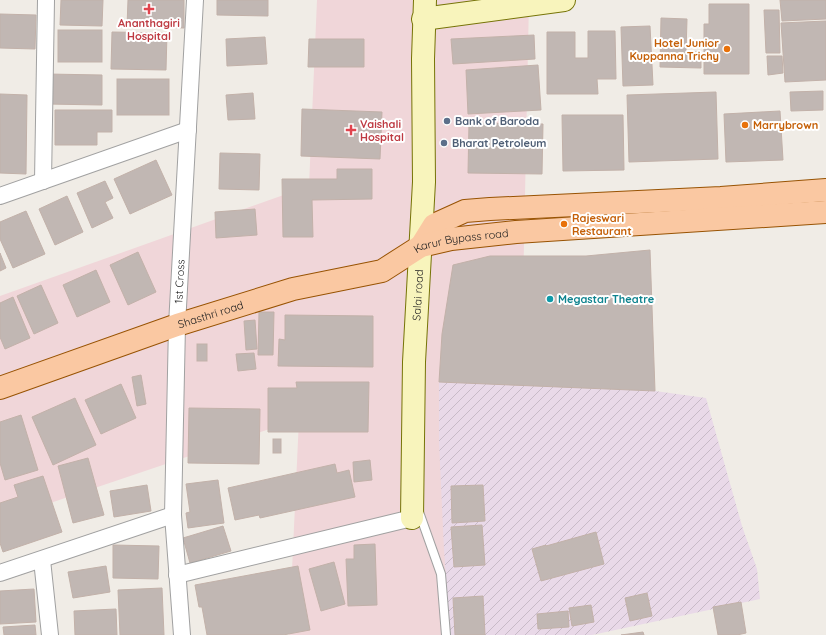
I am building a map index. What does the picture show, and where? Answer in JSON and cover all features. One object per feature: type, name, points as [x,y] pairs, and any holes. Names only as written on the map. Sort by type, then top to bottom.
[{"type":"main road","points":[[424,10],[564,0]]},
{"type":"main road","name":"Salai road","points":[[412,518],[414,362],[424,182],[424,10]]},
{"type":"main road","name":"Karur Bypass road","points":[[421,246],[434,225],[465,211],[721,198],[826,190]]},
{"type":"main road","name":"Karur Bypass road","points":[[421,246],[451,239],[516,232],[826,212]]},
{"type":"main road","name":"Shasthri road","points":[[0,388],[177,325],[293,289],[382,271],[421,246]]},
{"type":"street","points":[[43,181],[46,0]]},
{"type":"street","name":"1st Cross","points":[[182,635],[176,575],[173,515],[177,325],[195,0]]},
{"type":"street","points":[[0,196],[188,130]]},
{"type":"street","points":[[0,573],[173,515]]},
{"type":"street","points":[[176,575],[412,518]]},
{"type":"street","points":[[42,560],[50,635]]},
{"type":"lane","points":[[412,494],[441,574],[446,635]]},
{"type":"shaded area","points":[[317,0],[529,0],[516,635],[289,635],[299,419],[0,520],[0,296],[309,186]]},
{"type":"shaded area","points":[[439,382],[655,391],[706,398],[742,526],[757,569],[760,599],[592,635],[450,635],[439,442]]},
{"type":"building","points":[[61,0],[103,0],[102,26],[60,25]]},
{"type":"building","points":[[128,0],[184,0],[184,28],[127,26]]},
{"type":"building","points":[[217,0],[268,0],[268,16],[217,15]]},
{"type":"building","points":[[780,0],[826,0],[826,19],[782,21]]},
{"type":"building","name":"Hotel Junior Kuppanna Trichy","points":[[709,4],[749,4],[749,74],[704,74],[704,24],[709,24]]},
{"type":"building","points":[[764,10],[779,10],[780,53],[766,53]]},
{"type":"building","points":[[0,14],[36,15],[35,49],[0,48]]},
{"type":"building","points":[[661,18],[687,19],[686,52],[701,52],[701,68],[660,67]]},
{"type":"building","points":[[826,21],[826,80],[785,82],[781,23]]},
{"type":"building","points":[[650,26],[653,85],[623,86],[621,27]]},
{"type":"building","points":[[58,30],[102,30],[102,62],[58,62]]},
{"type":"building","points":[[588,31],[615,31],[616,79],[597,79],[598,94],[547,94],[547,32],[575,32],[575,58],[588,58]]},
{"type":"building","points":[[112,32],[167,33],[166,70],[111,69]]},
{"type":"building","points":[[534,35],[535,59],[453,64],[451,39]]},
{"type":"building","points":[[265,37],[267,64],[227,66],[226,39]]},
{"type":"building","points":[[309,39],[364,39],[364,67],[308,67]]},
{"type":"building","points":[[767,56],[782,56],[783,73],[768,75]]},
{"type":"building","points":[[538,65],[541,110],[468,114],[466,70]]},
{"type":"building","points":[[47,74],[102,75],[102,105],[47,104]]},
{"type":"building","points":[[117,79],[169,79],[169,115],[117,115]]},
{"type":"building","points":[[823,91],[823,110],[791,111],[790,92]]},
{"type":"building","points":[[716,92],[718,159],[629,162],[627,95]]},
{"type":"building","points":[[253,93],[255,119],[228,120],[226,95]]},
{"type":"building","points":[[0,94],[27,95],[26,174],[0,173]]},
{"type":"building","points":[[302,109],[382,112],[380,159],[301,156]]},
{"type":"building","points":[[55,110],[112,110],[112,132],[97,132],[97,145],[55,145]]},
{"type":"building","points":[[780,111],[783,160],[726,162],[724,114]]},
{"type":"building","points":[[562,115],[623,115],[624,170],[563,171]]},
{"type":"building","points":[[469,123],[543,124],[542,174],[468,173]]},
{"type":"building","points":[[220,153],[260,154],[259,190],[219,189]]},
{"type":"building","points":[[156,160],[172,195],[130,214],[114,179]]},
{"type":"building","points":[[337,169],[372,169],[372,199],[312,200],[313,237],[283,237],[282,179],[337,179]]},
{"type":"building","points":[[105,181],[113,198],[105,202],[113,218],[92,228],[77,193]]},
{"type":"building","points":[[67,196],[83,232],[55,245],[39,209]]},
{"type":"building","points":[[255,209],[257,235],[216,238],[215,212]]},
{"type":"building","points":[[26,211],[45,254],[13,268],[0,239],[0,222]]},
{"type":"building","name":"Megastar Theatre","points":[[650,250],[655,391],[439,382],[442,334],[453,265],[490,256],[586,256]]},
{"type":"building","points":[[138,252],[156,292],[128,305],[110,265]]},
{"type":"building","points":[[0,253],[6,268],[0,271]]},
{"type":"building","points":[[96,270],[110,302],[77,317],[63,285]]},
{"type":"building","points":[[41,285],[58,323],[34,334],[17,296]]},
{"type":"building","points":[[13,297],[30,338],[5,349],[0,337],[0,303]]},
{"type":"building","points":[[259,312],[274,312],[273,355],[258,355]]},
{"type":"building","points":[[285,315],[373,316],[373,367],[278,366],[279,339],[285,340]]},
{"type":"building","points":[[255,320],[257,349],[246,350],[244,321]]},
{"type":"building","points":[[197,344],[207,344],[207,361],[197,361]]},
{"type":"building","points":[[254,353],[256,369],[238,371],[236,354]]},
{"type":"building","points":[[141,375],[146,404],[137,406],[132,377]]},
{"type":"building","points":[[296,382],[369,382],[368,432],[268,432],[268,388],[297,388]]},
{"type":"building","points":[[121,384],[136,418],[101,434],[85,400]]},
{"type":"building","points":[[75,398],[96,445],[53,465],[32,417]]},
{"type":"building","points":[[189,408],[260,409],[259,464],[188,463]]},
{"type":"building","points":[[21,415],[38,470],[5,480],[0,463],[0,422]]},
{"type":"building","points":[[273,439],[281,439],[281,453],[273,453]]},
{"type":"building","points":[[88,458],[104,515],[73,523],[58,466]]},
{"type":"building","points":[[370,460],[372,480],[354,482],[353,462]]},
{"type":"building","points":[[335,464],[337,473],[349,470],[355,497],[260,518],[259,515],[235,520],[228,488]]},
{"type":"building","points":[[43,476],[62,532],[3,552],[0,543],[0,503],[18,497],[14,485]]},
{"type":"building","points":[[218,480],[224,523],[188,528],[186,513],[190,512],[186,484]]},
{"type":"building","points":[[147,485],[151,511],[114,517],[110,491]]},
{"type":"building","points":[[483,485],[485,521],[452,523],[451,486]]},
{"type":"building","points":[[482,525],[485,565],[454,567],[451,527]]},
{"type":"building","points":[[223,526],[231,551],[190,563],[183,538]]},
{"type":"building","points":[[596,532],[604,564],[541,581],[532,549]]},
{"type":"building","points":[[375,544],[377,605],[348,606],[346,559],[354,559],[354,545]]},
{"type":"building","points":[[113,545],[159,546],[158,579],[113,578]]},
{"type":"building","points":[[334,562],[345,604],[321,611],[309,569]]},
{"type":"building","points":[[106,566],[110,592],[73,598],[68,572]]},
{"type":"building","points":[[298,566],[310,630],[283,635],[207,635],[202,607],[199,607],[195,585]]},
{"type":"building","points":[[162,588],[164,635],[120,635],[118,590]]},
{"type":"building","points":[[34,589],[36,622],[0,624],[0,591]]},
{"type":"building","points":[[647,593],[652,616],[630,621],[625,598]]},
{"type":"building","points":[[483,596],[485,635],[455,635],[453,598]]},
{"type":"building","points":[[741,602],[746,633],[737,635],[718,635],[713,607]]},
{"type":"building","points":[[591,605],[594,622],[572,626],[569,608]]},
{"type":"building","points":[[116,609],[117,635],[75,635],[74,611]]},
{"type":"building","points":[[568,611],[569,627],[538,629],[537,614]]},
{"type":"building","points":[[35,625],[36,635],[4,635],[3,627]]},
{"type":"building","points":[[643,632],[644,635],[621,635]]},
{"type":"place","name":"Ananthagiri Hospital","points":[[149,9]]},
{"type":"place","name":"Hotel Junior Kuppanna Trichy","points":[[727,49]]},
{"type":"place","name":"Bank of Baroda","points":[[447,121]]},
{"type":"place","name":"Marrybrown","points":[[745,125]]},
{"type":"place","name":"Vaishali Hospital","points":[[351,130]]},
{"type":"place","name":"Bharat Petroleum","points":[[444,143]]},
{"type":"place","name":"Rajeswari Restaurant","points":[[564,224]]},
{"type":"place","name":"Megastar Theatre","points":[[550,299]]}]
